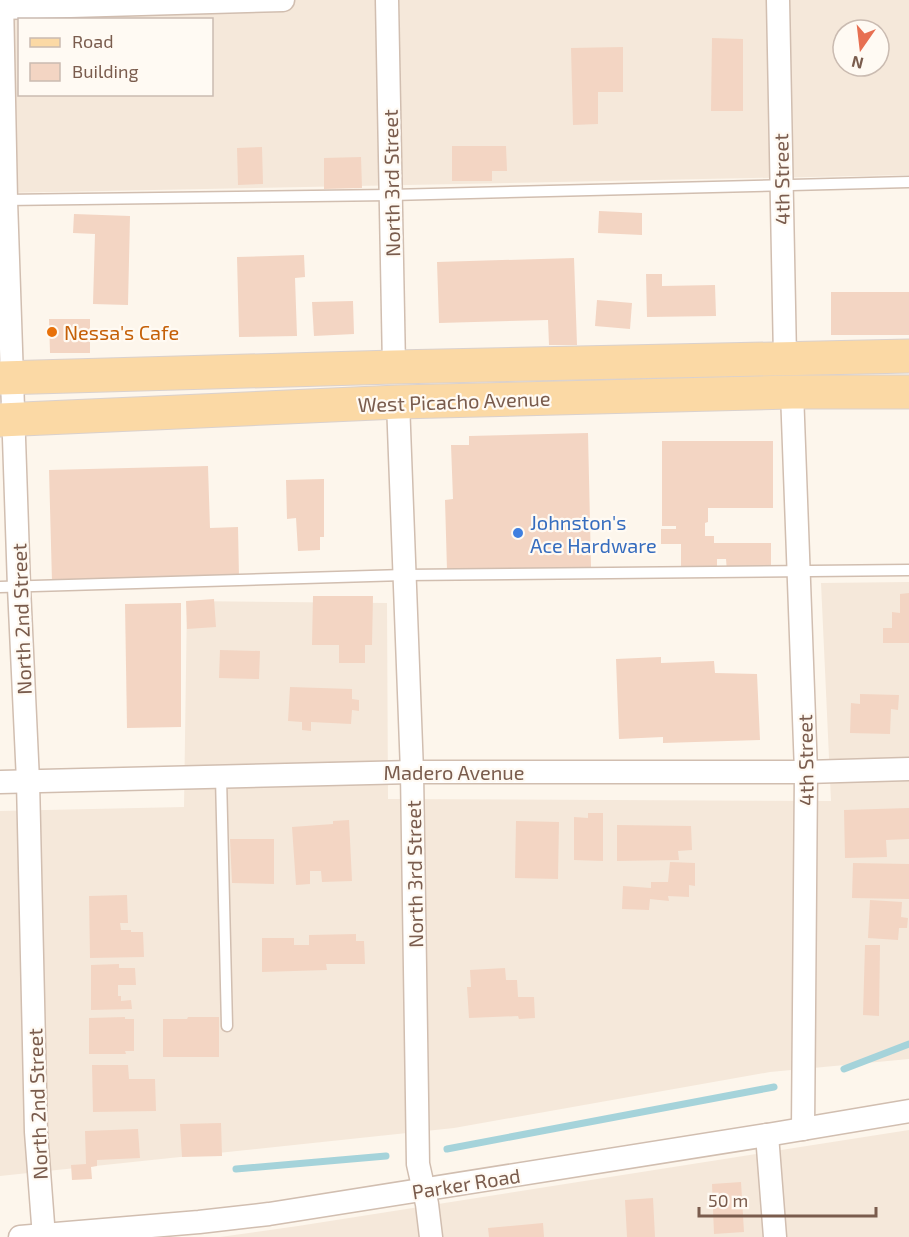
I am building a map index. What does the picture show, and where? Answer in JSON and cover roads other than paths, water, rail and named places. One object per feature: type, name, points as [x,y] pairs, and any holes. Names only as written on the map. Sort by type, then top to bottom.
[{"type":"main road","name":"West Picacho Avenue","points":[[6,378],[909,356]]},
{"type":"main road","name":"West Picacho Avenue","points":[[7,419],[398,402],[792,392],[909,392]]},
{"type":"street","points":[[1,5],[283,0]]},
{"type":"street","name":"North 3rd Street","points":[[387,0],[394,367]]},
{"type":"street","name":"4th Street","points":[[778,0],[785,358]]},
{"type":"street","name":"North 2nd Street","points":[[1,5],[10,587],[28,781],[36,1132],[44,1236]]},
{"type":"street","name":"4th Street","points":[[792,392],[806,772],[803,1129]]},
{"type":"street","name":"North 3rd Street","points":[[398,402],[412,772],[418,1164],[431,1237]]},
{"type":"street","name":"Madero Avenue","points":[[0,782],[412,772],[806,772],[909,769]]},
{"type":"street","name":"Parker Road","points":[[20,1237],[227,1219],[424,1190],[909,1111]]},
{"type":"street","points":[[767,1135],[776,1237]]},
{"type":"lane","points":[[3,200],[391,195],[909,182]]},
{"type":"lane","points":[[10,587],[404,575],[909,570]]},
{"type":"lane","points":[[221,777],[227,1026]]},
{"type":"waterway","points":[[844,1069],[909,1044]]},
{"type":"waterway","points":[[447,1149],[774,1087]]},
{"type":"waterway","points":[[236,1169],[386,1156]]},
{"type":"place","name":"Nessa's Cafe","points":[[52,332]]},
{"type":"place","name":"Johnston's Ace Hardware","points":[[518,533]]}]
